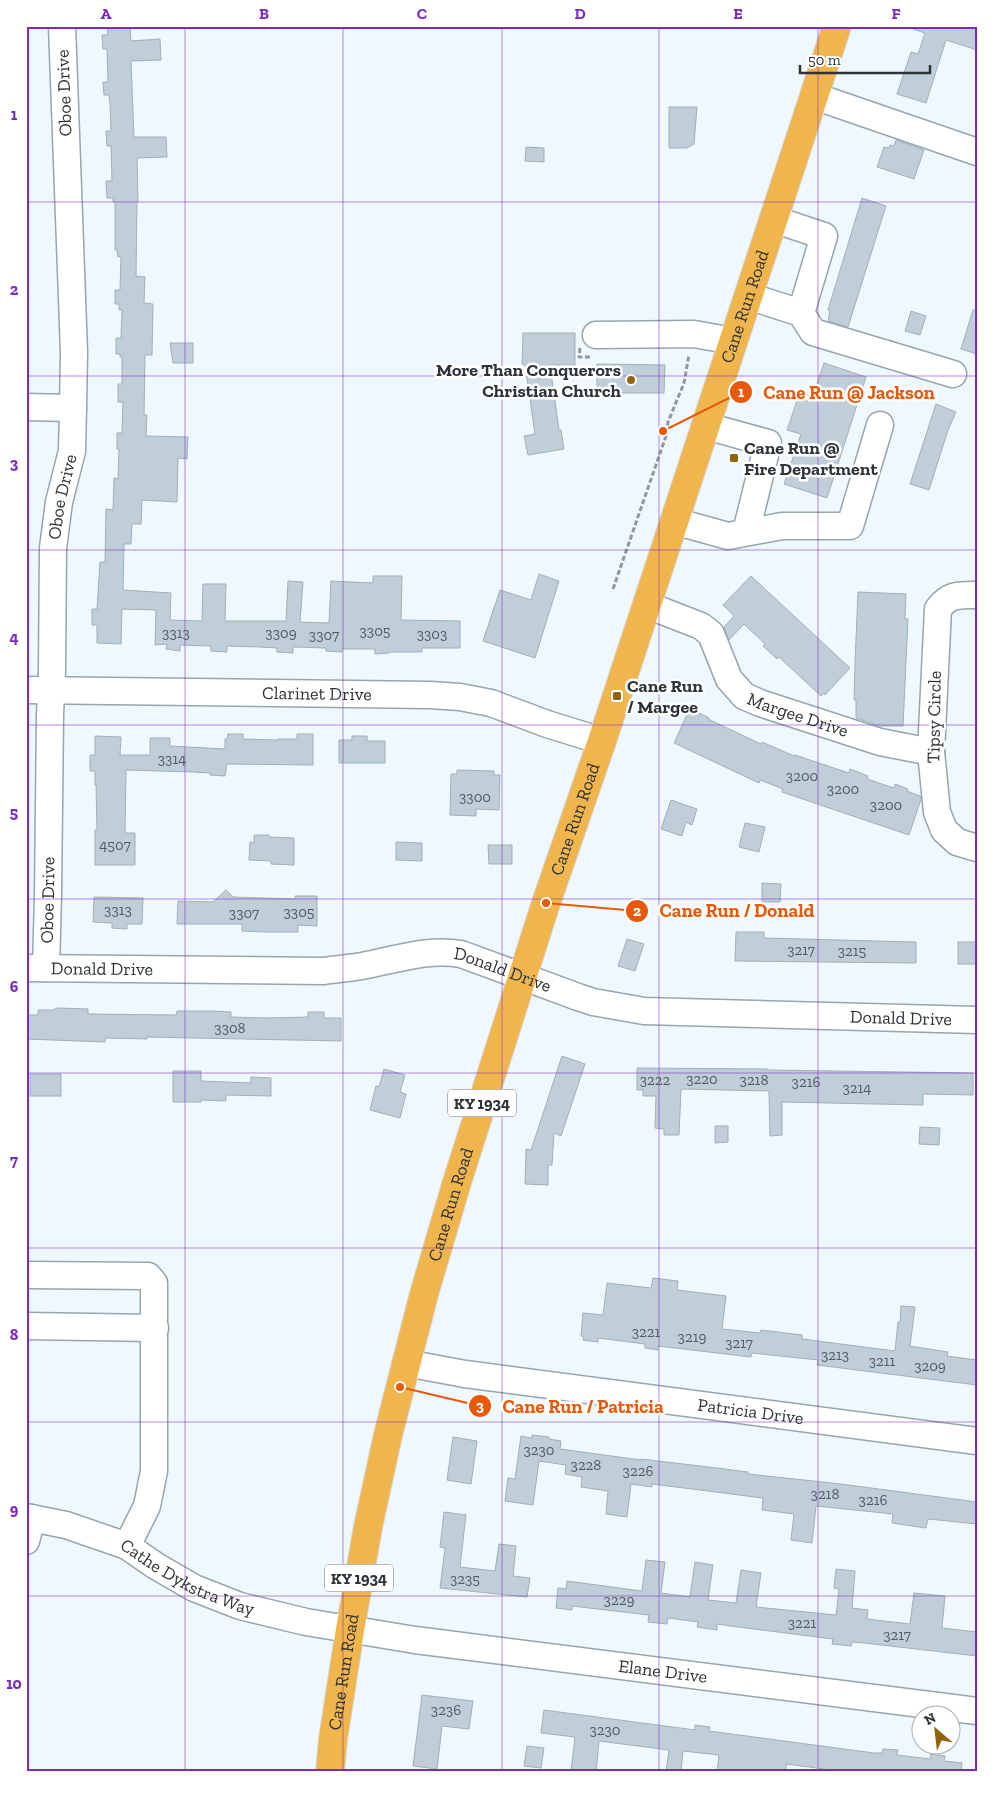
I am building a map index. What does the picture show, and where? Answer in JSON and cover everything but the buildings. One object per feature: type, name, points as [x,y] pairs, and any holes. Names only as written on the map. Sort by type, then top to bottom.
[{"type":"highway","name":"Cane Run Road","points":[[330,1772],[333,1739],[368,1527],[424,1294],[457,1182],[546,903],[647,605],[837,26]]},
{"type":"street","name":"Oboe Drive","points":[[36,968],[39,690],[59,502],[72,451],[74,352],[62,26]]},
{"type":"street","points":[[814,96],[977,152]]},
{"type":"street","points":[[773,219],[824,236],[801,313]]},
{"type":"street","points":[[748,296],[801,313],[813,332],[954,374]]},
{"type":"street","points":[[597,346],[694,334],[733,342]]},
{"type":"street","points":[[26,407],[73,408]]},
{"type":"street","points":[[674,521],[728,536],[782,526],[850,526],[880,425]]},
{"type":"street","points":[[706,426],[768,443],[746,532]]},
{"type":"street","name":"Tipsy Circle","points":[[977,595],[962,595],[945,599],[938,609],[931,752],[937,812],[944,830],[957,842],[977,848]]},
{"type":"street","name":"Margee Drive","points":[[647,605],[701,626],[711,634],[729,679],[744,696],[760,703],[880,742],[931,752]]},
{"type":"street","name":"Clarinet Drive","points":[[39,690],[430,695],[460,697],[491,703],[547,724],[602,740]]},
{"type":"street","name":"Donald Drive","points":[[36,968],[324,970],[361,966],[438,951],[461,954],[593,1002],[644,1011],[977,1020]]},
{"type":"street","points":[[26,1274],[148,1276],[154,1282],[156,1328],[154,1471],[147,1506],[127,1546]]},
{"type":"street","points":[[26,1326],[156,1328]]},
{"type":"street","name":"Patricia Drive","points":[[406,1363],[475,1376],[977,1440]]},
{"type":"street","name":"Cathe Dykstra Way","points":[[28,1526],[66,1525],[127,1546],[156,1566],[194,1588],[240,1606],[306,1622],[350,1630]]},
{"type":"street","name":"Elane Drive","points":[[350,1630],[415,1640],[977,1711]]},
{"type":"path","points":[[582,337],[597,346],[579,357],[582,337]]},
{"type":"path","points":[[612,589],[666,436],[668,422],[684,382],[689,354]]},
{"type":"place","name":"More Than Conquerors Christian Church","points":[[631,380]]},
{"type":"place","name":"Cane Run @ Jackson","points":[[663,431]]},
{"type":"place","name":"Cane Run @ Fire Department","points":[[734,458]]},
{"type":"place","name":"Cane Run / Margee","points":[[617,696]]},
{"type":"place","name":"Cane Run / Donald","points":[[546,903]]},
{"type":"place","name":"Cane Run / Patricia","points":[[400,1387]]}]
